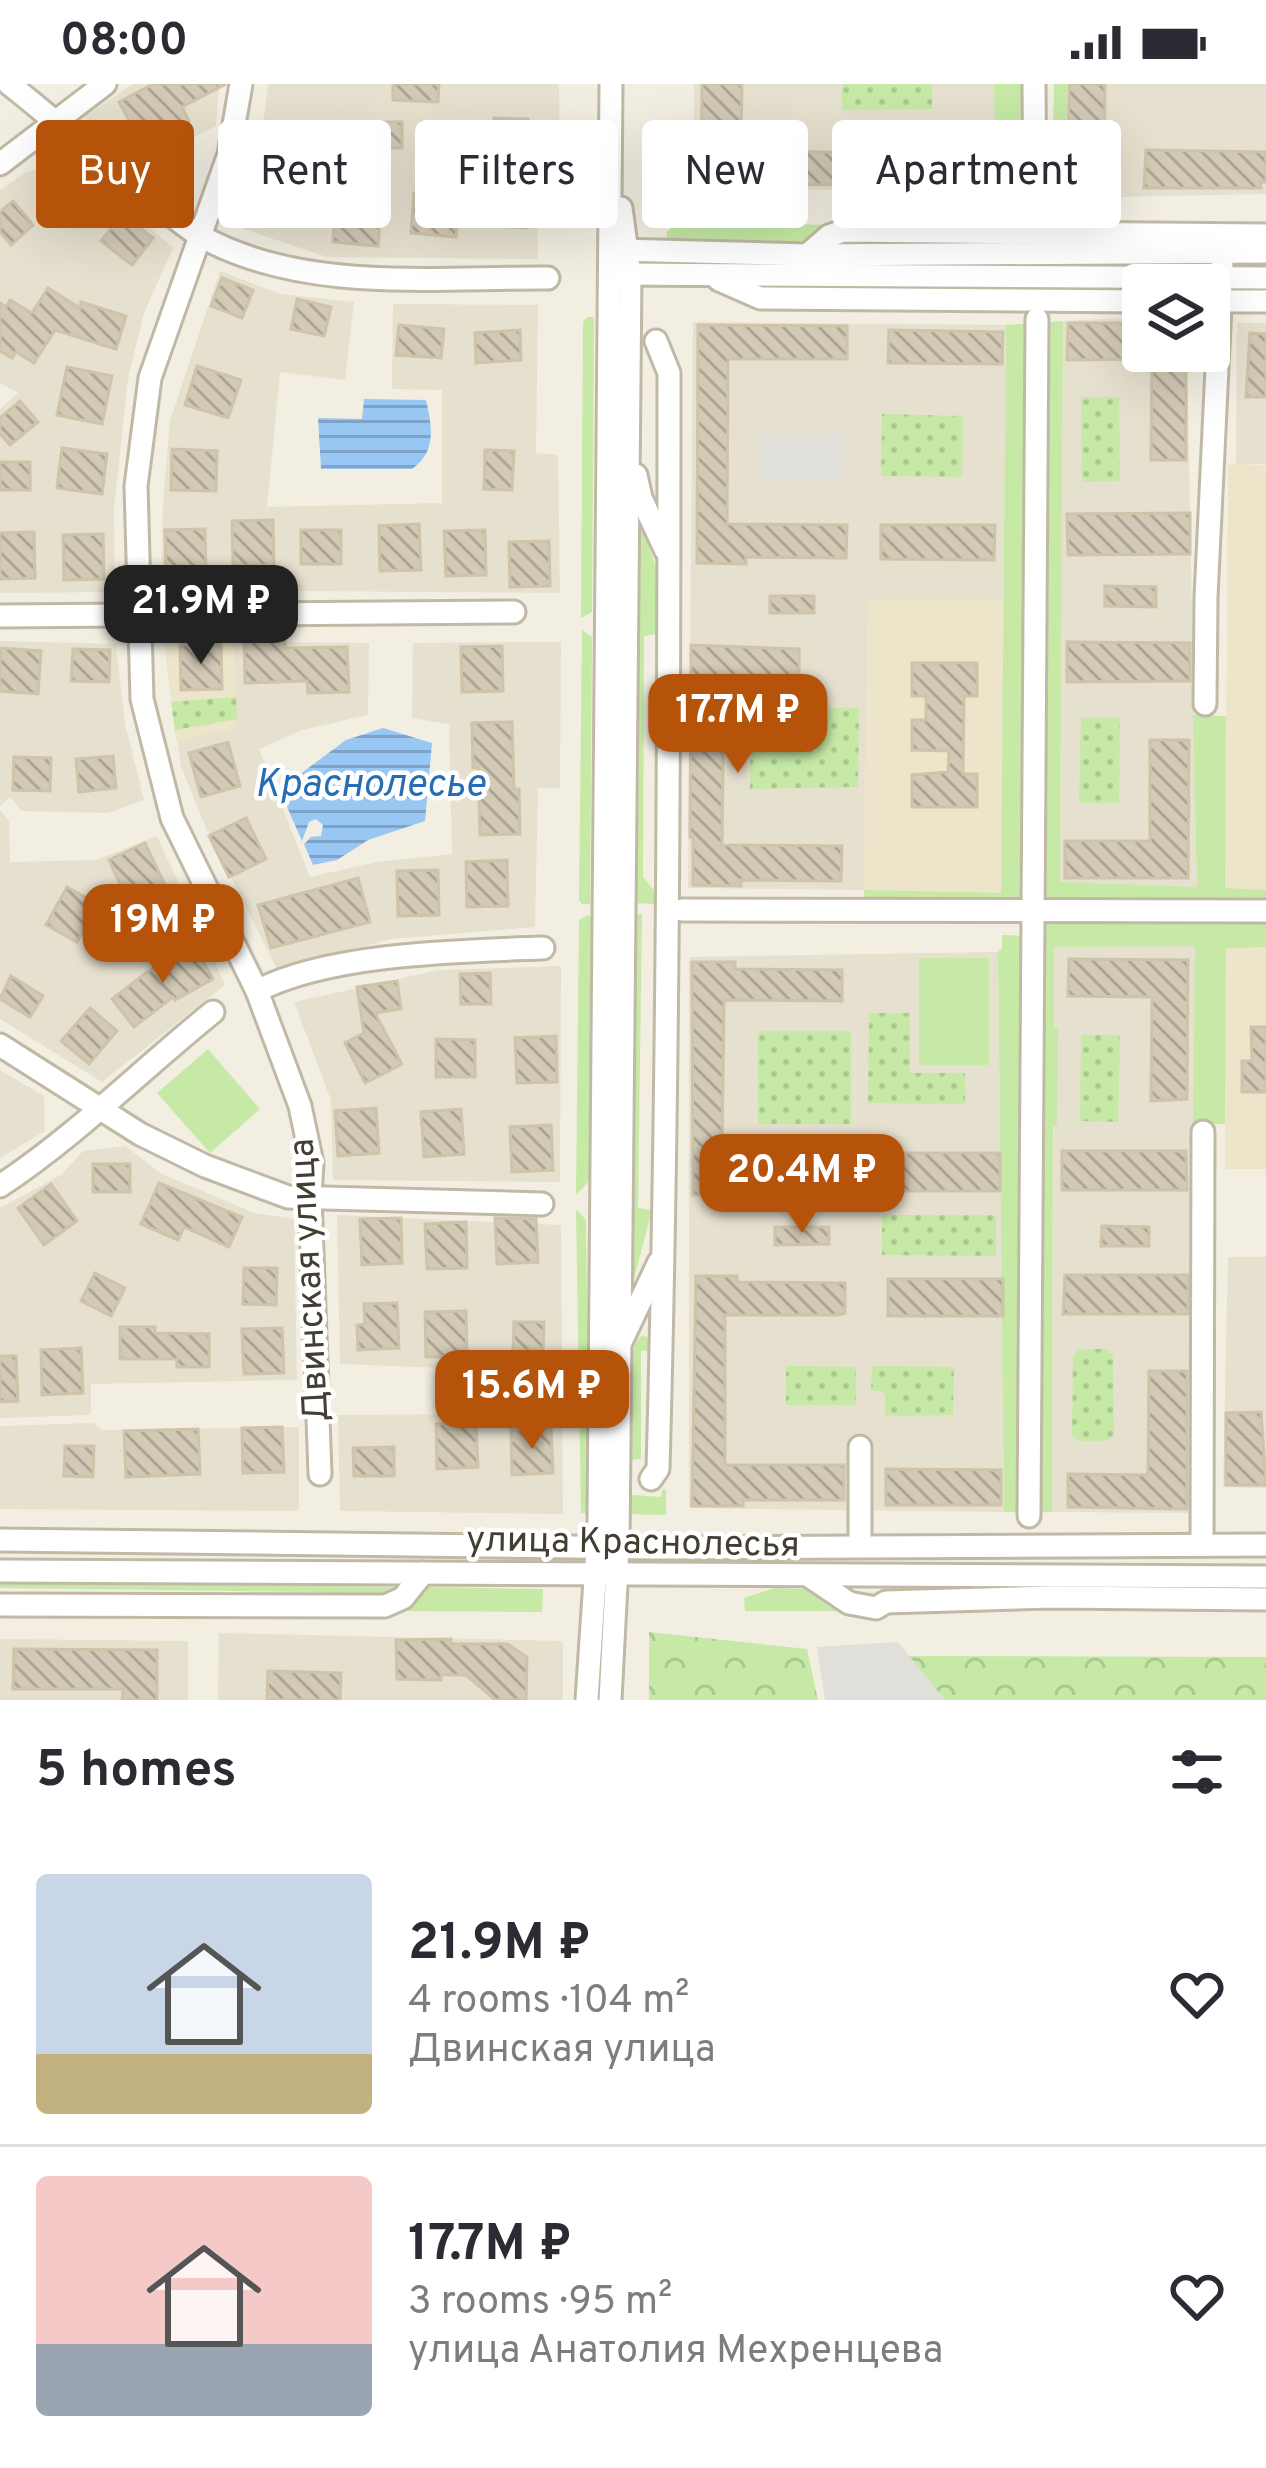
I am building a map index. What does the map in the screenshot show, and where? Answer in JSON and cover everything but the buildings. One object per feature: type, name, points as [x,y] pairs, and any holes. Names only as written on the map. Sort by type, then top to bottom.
[{"type":"street","points":[[9,84],[54,120]]},
{"type":"street","points":[[62,120],[104,84]]},
{"type":"street","name":"Двинская улица","points":[[241,84],[229,154],[150,378],[136,486],[142,698],[172,818],[256,991],[300,1106],[312,1163],[320,1474]]},
{"type":"street","points":[[587,1700],[608,1546],[622,1340],[628,444],[611,84]]},
{"type":"street","points":[[1034,84],[1034,120]]},
{"type":"street","points":[[0,164],[36,139]]},
{"type":"street","points":[[190,228],[202,237],[298,270],[548,278]]},
{"type":"street","points":[[807,255],[829,236],[843,231],[1266,235]]},
{"type":"street","points":[[620,250],[807,255],[1266,253]]},
{"type":"street","points":[[1223,252],[1223,264]]},
{"type":"street","points":[[621,274],[1122,277]]},
{"type":"street","points":[[608,1546],[621,274]]},
{"type":"street","points":[[707,275],[760,298],[1122,301]]},
{"type":"street","points":[[1230,277],[1266,278]]},
{"type":"street","points":[[1230,302],[1266,301]]},
{"type":"street","points":[[1029,1516],[1036,319]]},
{"type":"street","points":[[651,1479],[658,1469],[662,1336],[669,557],[669,373],[656,341]]},
{"type":"street","points":[[1205,704],[1213,372]]},
{"type":"street","points":[[628,444],[641,498],[669,557]]},
{"type":"street","points":[[641,498],[656,501],[669,494]]},
{"type":"street","points":[[0,616],[514,612]]},
{"type":"street","points":[[682,910],[1266,911]]},
{"type":"street","points":[[256,991],[316,971],[425,953],[544,948]]},
{"type":"street","points":[[0,1186],[102,1111],[213,1012]]},
{"type":"street","points":[[0,1045],[102,1111],[205,1166],[288,1197],[542,1204]]},
{"type":"street","points":[[1202,1545],[1203,1132]]},
{"type":"street","points":[[622,1340],[662,1256]]},
{"type":"street","points":[[622,1340],[649,1329],[662,1336]]},
{"type":"street","points":[[860,1448],[860,1546]]},
{"type":"street","name":"улица Краснолесья","points":[[0,1540],[1266,1545]]},
{"type":"street","name":"улица Краснолесья","points":[[0,1571],[1266,1577]]},
{"type":"street","name":"улица Краснолесья","points":[[0,1605],[385,1606],[403,1598],[423,1574]]},
{"type":"street","name":"улица Краснолесья","points":[[808,1575],[849,1603],[876,1608],[886,1602],[1051,1597],[1266,1599]]},
{"type":"street","points":[[603,1576],[610,1700]]},
{"type":"shaded area","points":[[133,84],[219,84],[216,126],[194,137],[194,120],[84,117]]},
{"type":"shaded area","points":[[268,84],[559,84],[559,120],[415,120],[415,228],[538,228],[538,259],[327,257],[241,228],[391,228],[391,120],[264,120]]},
{"type":"shaded area","points":[[694,84],[994,84],[995,120],[832,120],[832,190],[808,190],[808,120],[694,120]]},
{"type":"shaded area","points":[[1069,84],[1266,84],[1266,194],[1121,197],[1121,120],[1068,120]]},
{"type":"shaded area","points":[[36,170],[36,228],[150,228],[173,248],[144,313],[128,378],[114,509],[115,592],[0,593],[0,409],[18,393],[0,383],[0,190]]},
{"type":"shaded area","points":[[220,271],[280,294],[354,302],[345,380],[280,372],[267,507],[442,503],[442,390],[392,389],[393,304],[538,305],[536,453],[558,455],[560,593],[161,590],[170,421]]},
{"type":"shaded area","points":[[1122,318],[1122,372],[1187,372],[1197,887],[1060,883],[1063,321]]},
{"type":"shaded area","points":[[693,322],[1006,325],[1004,599],[868,600],[864,890],[688,888]]},
{"type":"shaded area","points":[[1237,323],[1266,323],[1266,464],[1236,464]]},
{"type":"shaded area","points":[[761,433],[843,434],[842,481],[761,480]]},
{"type":"shaded area","points":[[1228,464],[1266,465],[1266,890],[1225,889]]},
{"type":"shaded area","points":[[868,599],[1004,599],[1001,894],[864,890]]},
{"type":"shaded area","points":[[0,641],[116,644],[125,724],[144,800],[108,813],[22,811],[10,797],[0,806]]},
{"type":"shaded area","points":[[164,641],[369,643],[368,715],[302,730],[259,749],[310,877],[377,862],[452,854],[449,724],[412,718],[413,643],[561,642],[560,788],[538,788],[535,927],[391,939],[277,969],[206,828],[181,766]]},
{"type":"shaded area","points":[[164,641],[234,642],[237,728],[176,740]]},
{"type":"shaded area","points":[[0,810],[9,821],[10,862],[96,860],[157,836],[225,985],[102,1082],[0,1019]]},
{"type":"shaded area","points":[[1054,946],[1195,946],[1190,1513],[1052,1512]]},
{"type":"shaded area","points":[[1226,947],[1266,947],[1266,1169],[1225,1169]]},
{"type":"shaded area","points":[[998,952],[1004,1512],[689,1508],[689,957]]},
{"type":"shaded area","points":[[561,966],[560,1182],[333,1180],[331,1100],[294,1002],[439,970]]},
{"type":"shaded area","points":[[0,1070],[44,1096],[45,1131],[0,1158]]},
{"type":"shaded area","points":[[125,1146],[162,1174],[254,1213],[294,1219],[297,1380],[91,1384],[91,1415],[0,1418],[0,1208],[61,1175],[83,1151]]},
{"type":"shaded area","points":[[337,1215],[561,1225],[563,1514],[340,1511],[338,1415],[497,1414],[497,1370],[340,1364]]},
{"type":"shaded area","points":[[1228,1257],[1266,1257],[1266,1488],[1223,1487]]},
{"type":"shaded area","points":[[93,1423],[102,1430],[299,1427],[299,1511],[0,1509],[0,1426]]},
{"type":"shaded area","points":[[219,1633],[563,1641],[563,1700],[218,1700]]},
{"type":"shaded area","points":[[0,1639],[188,1641],[188,1700],[0,1700]]},
{"type":"shaded area","points":[[898,1642],[945,1700],[825,1700],[817,1647]]},
{"type":"green space","points":[[842,84],[932,84],[932,109],[842,110]]},
{"type":"green space","points":[[994,84],[1030,84],[1030,120],[995,120]]},
{"type":"green space","points":[[1054,84],[1067,84],[1067,120],[1053,120]]},
{"type":"green space","points":[[808,225],[836,228],[808,246],[667,246],[671,228]]},
{"type":"green space","points":[[594,317],[592,612],[581,618],[583,322]]},
{"type":"green space","points":[[1063,321],[1060,882],[1197,887],[1193,715],[1226,716],[1225,888],[1266,890],[1266,947],[1226,948],[1225,1124],[1193,1124],[1195,946],[1054,947],[1054,1028],[1058,1029],[1057,1125],[1053,1126],[1052,1512],[1004,1512],[998,952],[1002,935],[1028,936],[1036,909],[865,908],[864,890],[1001,893],[1006,325]]},
{"type":"green space","points":[[1081,397],[1119,397],[1120,481],[1082,482]]},
{"type":"green space","points":[[882,414],[963,416],[962,477],[881,476]]},
{"type":"green space","points":[[632,495],[659,576],[658,634],[644,636],[643,877],[658,895],[658,904],[631,903]]},
{"type":"green space","points":[[582,630],[592,637],[590,904],[579,900]]},
{"type":"green space","points":[[236,697],[237,719],[175,730],[171,702]]},
{"type":"green space","points":[[751,707],[859,708],[858,787],[750,789]]},
{"type":"green space","points":[[1081,717],[1120,717],[1119,803],[1079,803]]},
{"type":"green space","points":[[631,914],[642,914],[638,1208],[652,1210],[630,1294]]},
{"type":"green space","points":[[588,915],[589,1181],[576,1195],[579,920]]},
{"type":"green space","points":[[919,958],[989,958],[989,1065],[919,1065]]},
{"type":"green space","points":[[869,1013],[910,1013],[910,1073],[965,1073],[965,1104],[868,1103]]},
{"type":"green space","points":[[758,1031],[851,1031],[851,1124],[758,1124]]},
{"type":"green space","points":[[1081,1035],[1120,1035],[1118,1122],[1080,1121]]},
{"type":"green space","points":[[208,1049],[260,1109],[210,1153],[157,1093]]},
{"type":"green space","points":[[576,1209],[586,1220],[589,1513],[581,1513]]},
{"type":"green space","points":[[882,1215],[996,1215],[996,1256],[882,1255]]},
{"type":"green space","points":[[642,1335],[652,1339],[655,1350],[641,1351],[641,1459],[632,1460],[632,1495],[661,1497],[666,1489],[666,1515],[627,1514],[626,1391],[634,1347]]},
{"type":"green space","points":[[1079,1349],[1107,1349],[1113,1357],[1114,1434],[1107,1441],[1080,1441],[1072,1435],[1073,1356]]},
{"type":"green space","points":[[786,1366],[856,1367],[856,1405],[786,1405]]},
{"type":"green space","points":[[872,1366],[954,1367],[953,1415],[885,1416],[885,1395],[871,1391]]},
{"type":"green space","points":[[0,1582],[405,1587],[386,1600],[323,1600],[318,1592],[0,1588]]},
{"type":"green space","points":[[423,1587],[543,1589],[542,1612],[393,1611]]},
{"type":"green space","points":[[774,1588],[806,1589],[842,1611],[745,1611],[744,1598]]},
{"type":"green space","points":[[649,1632],[807,1649],[818,1700],[649,1700]]},
{"type":"green space","points":[[898,1656],[1266,1657],[1266,1700],[938,1700]]},
{"type":"water","points":[[364,399],[426,400],[429,447],[412,469],[321,469],[318,418],[362,419]]},
{"type":"water","name":"Краснолесье","points":[[383,728],[432,743],[425,821],[368,840],[337,860],[313,865],[304,844],[321,836],[323,825],[316,819],[309,822],[302,841],[287,807],[288,783],[346,740]]}]
